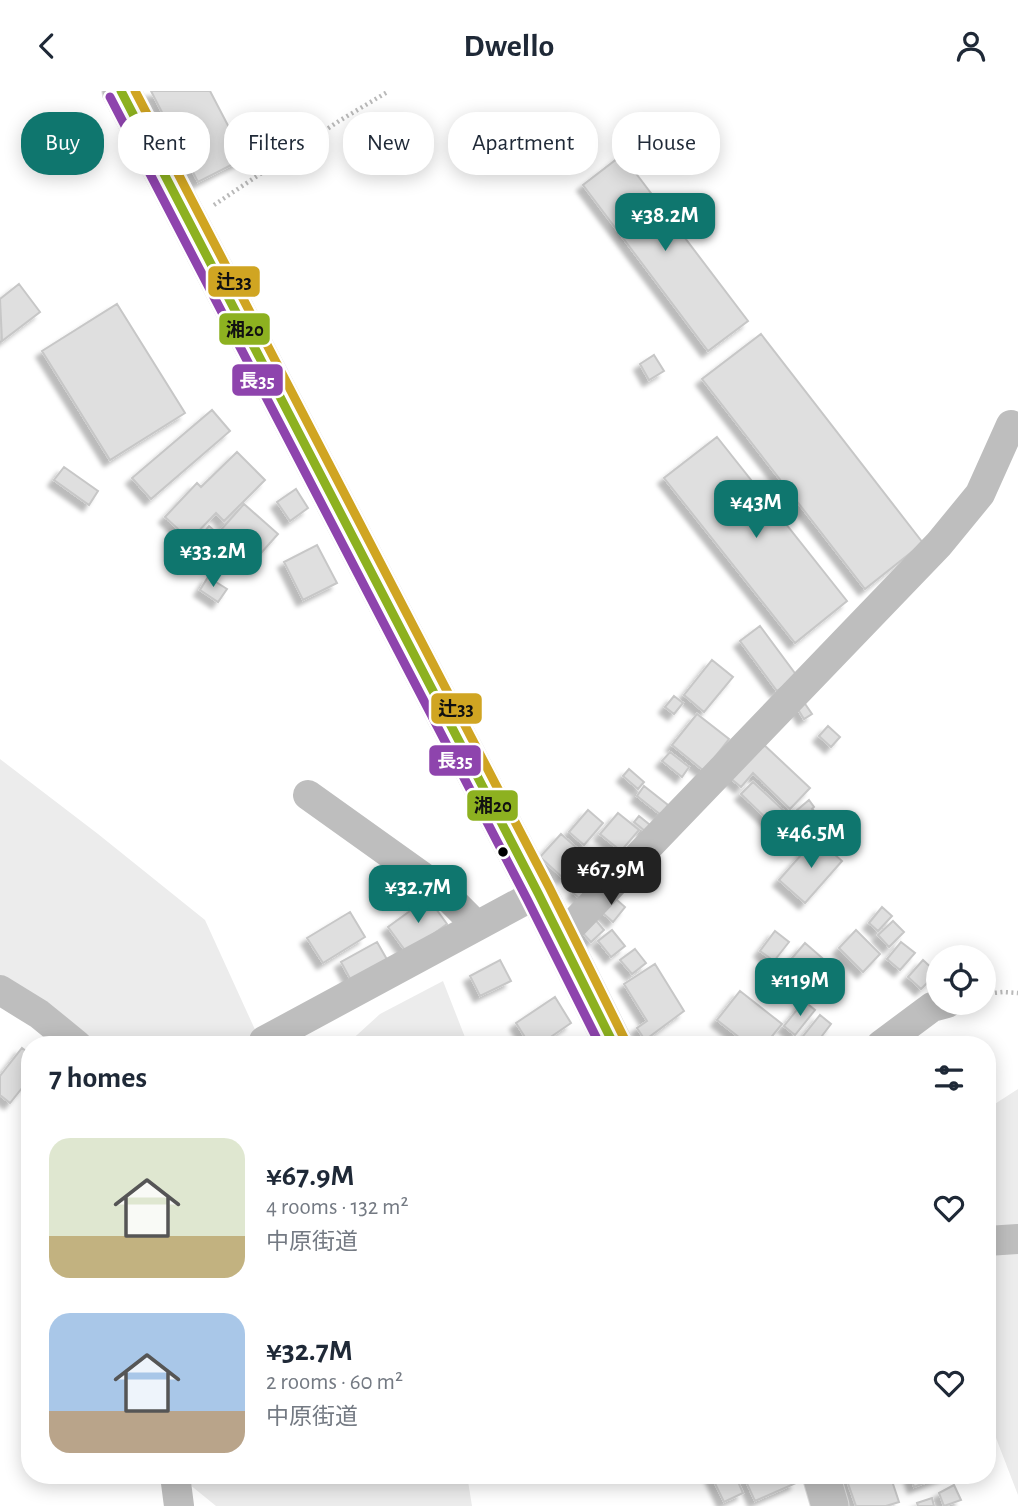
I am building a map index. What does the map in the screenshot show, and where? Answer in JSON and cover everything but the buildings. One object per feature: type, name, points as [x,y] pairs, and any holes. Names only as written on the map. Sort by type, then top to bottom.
[{"type":"main road","points":[[121,91],[538,893],[609,1036]]},
{"type":"main road","points":[[824,1484],[830,1506]]},
{"type":"street","points":[[560,938],[939,544],[980,494],[1011,425]]},
{"type":"street","points":[[308,795],[441,890],[477,926]]},
{"type":"street","points":[[273,1036],[538,893]]},
{"type":"street","points":[[0,990],[39,1013],[67,1036]]},
{"type":"street","points":[[893,1036],[926,1011]]},
{"type":"street","points":[[996,1240],[1018,1239]]},
{"type":"street","points":[[176,1484],[179,1506]]},
{"type":"path","points":[[190,222],[389,91]]},
{"type":"path","points":[[996,993],[1018,993]]},
{"type":"shaded area","points":[[0,759],[205,920],[258,1036],[45,1036],[0,991]]},
{"type":"shaded area","points":[[443,981],[464,1036],[356,1036],[380,1014]]},
{"type":"shaded area","points":[[1018,1089],[1018,1495],[996,1438],[996,1103]]},
{"type":"shaded area","points":[[189,1484],[468,1484],[472,1506],[216,1506]]},
{"type":"transit line","name":"湘20","points":[[121,91],[538,893],[610,1036]]},
{"type":"transit line","name":"辻33","points":[[135,91],[549,887],[623,1036]]},
{"type":"transit line","name":"長35","points":[[110,97],[596,1036]]}]
